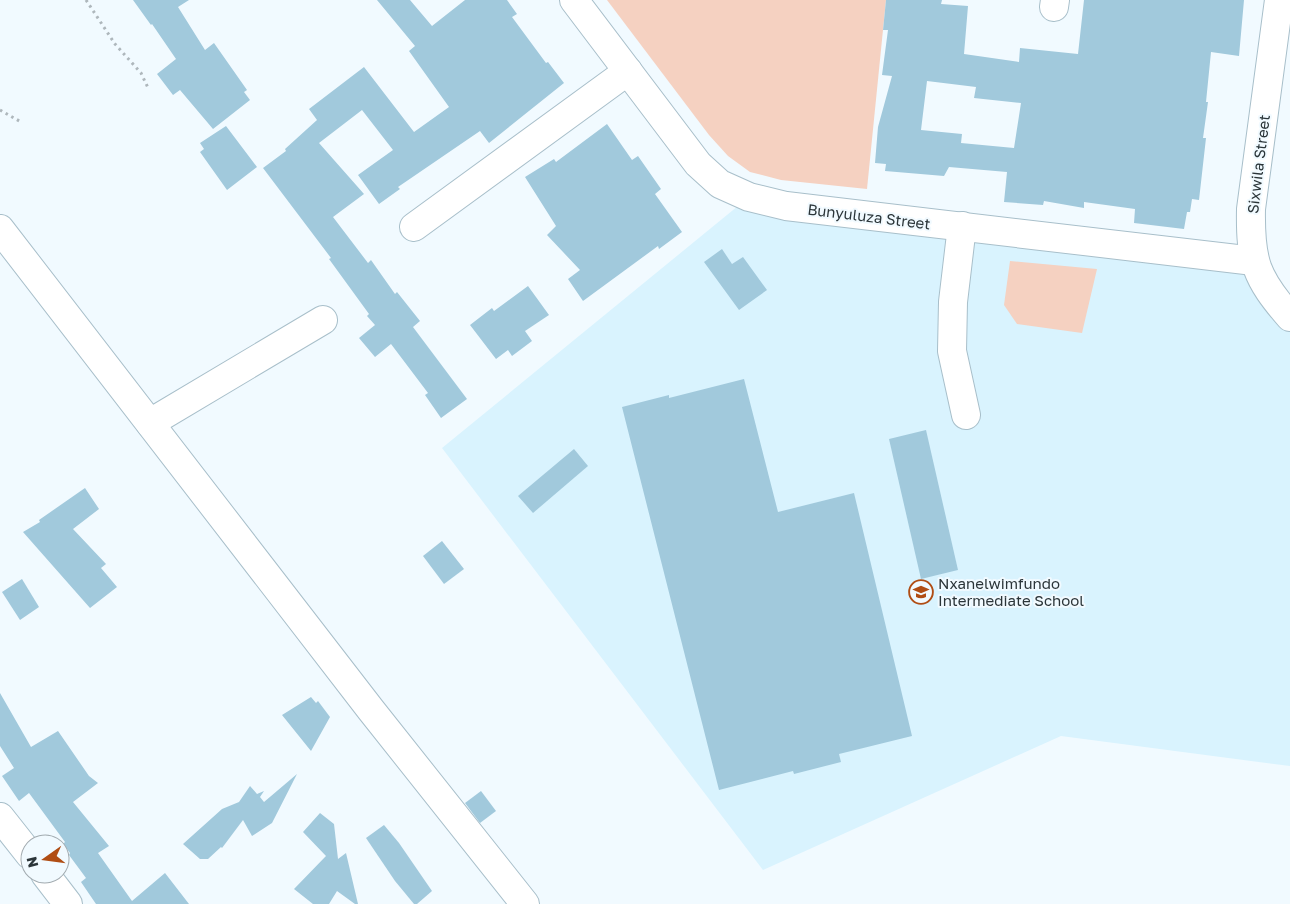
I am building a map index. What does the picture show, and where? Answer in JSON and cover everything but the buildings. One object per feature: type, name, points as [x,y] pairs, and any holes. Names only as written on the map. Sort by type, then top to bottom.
[{"type":"street","name":"Bunyuluza Street","points":[[574,0],[698,164],[720,184],[748,197],[786,206],[1254,261]]},
{"type":"street","name":"Sixwila Street","points":[[1279,0],[1283,30],[1251,209],[1250,236],[1254,261],[1263,281],[1290,317]]},
{"type":"street","points":[[414,227],[628,71]]},
{"type":"street","points":[[962,226],[953,302],[952,351],[966,415]]},
{"type":"street","points":[[0,229],[371,710],[525,904]]},
{"type":"street","points":[[150,423],[322,320]]},
{"type":"street","points":[[0,817],[20,842]]},
{"type":"street","points":[[53,884],[68,904]]},
{"type":"path","points":[[86,0],[116,44],[141,73],[150,90]]},
{"type":"path","points":[[0,110],[21,122]]},
{"type":"shaded area","points":[[607,0],[886,0],[867,189],[781,180],[750,172],[728,156],[709,135]]},
{"type":"shaded area","name":"Nxanelwimfundo Intermediate School","points":[[749,197],[1254,261],[1290,317],[1290,766],[1061,736],[763,870],[442,448]]},
{"type":"shaded area","points":[[1010,261],[1097,269],[1082,333],[1017,324],[1004,305]]},
{"type":"place","name":"Nxanelwimfundo Intermediate School","points":[[921,592]]}]
